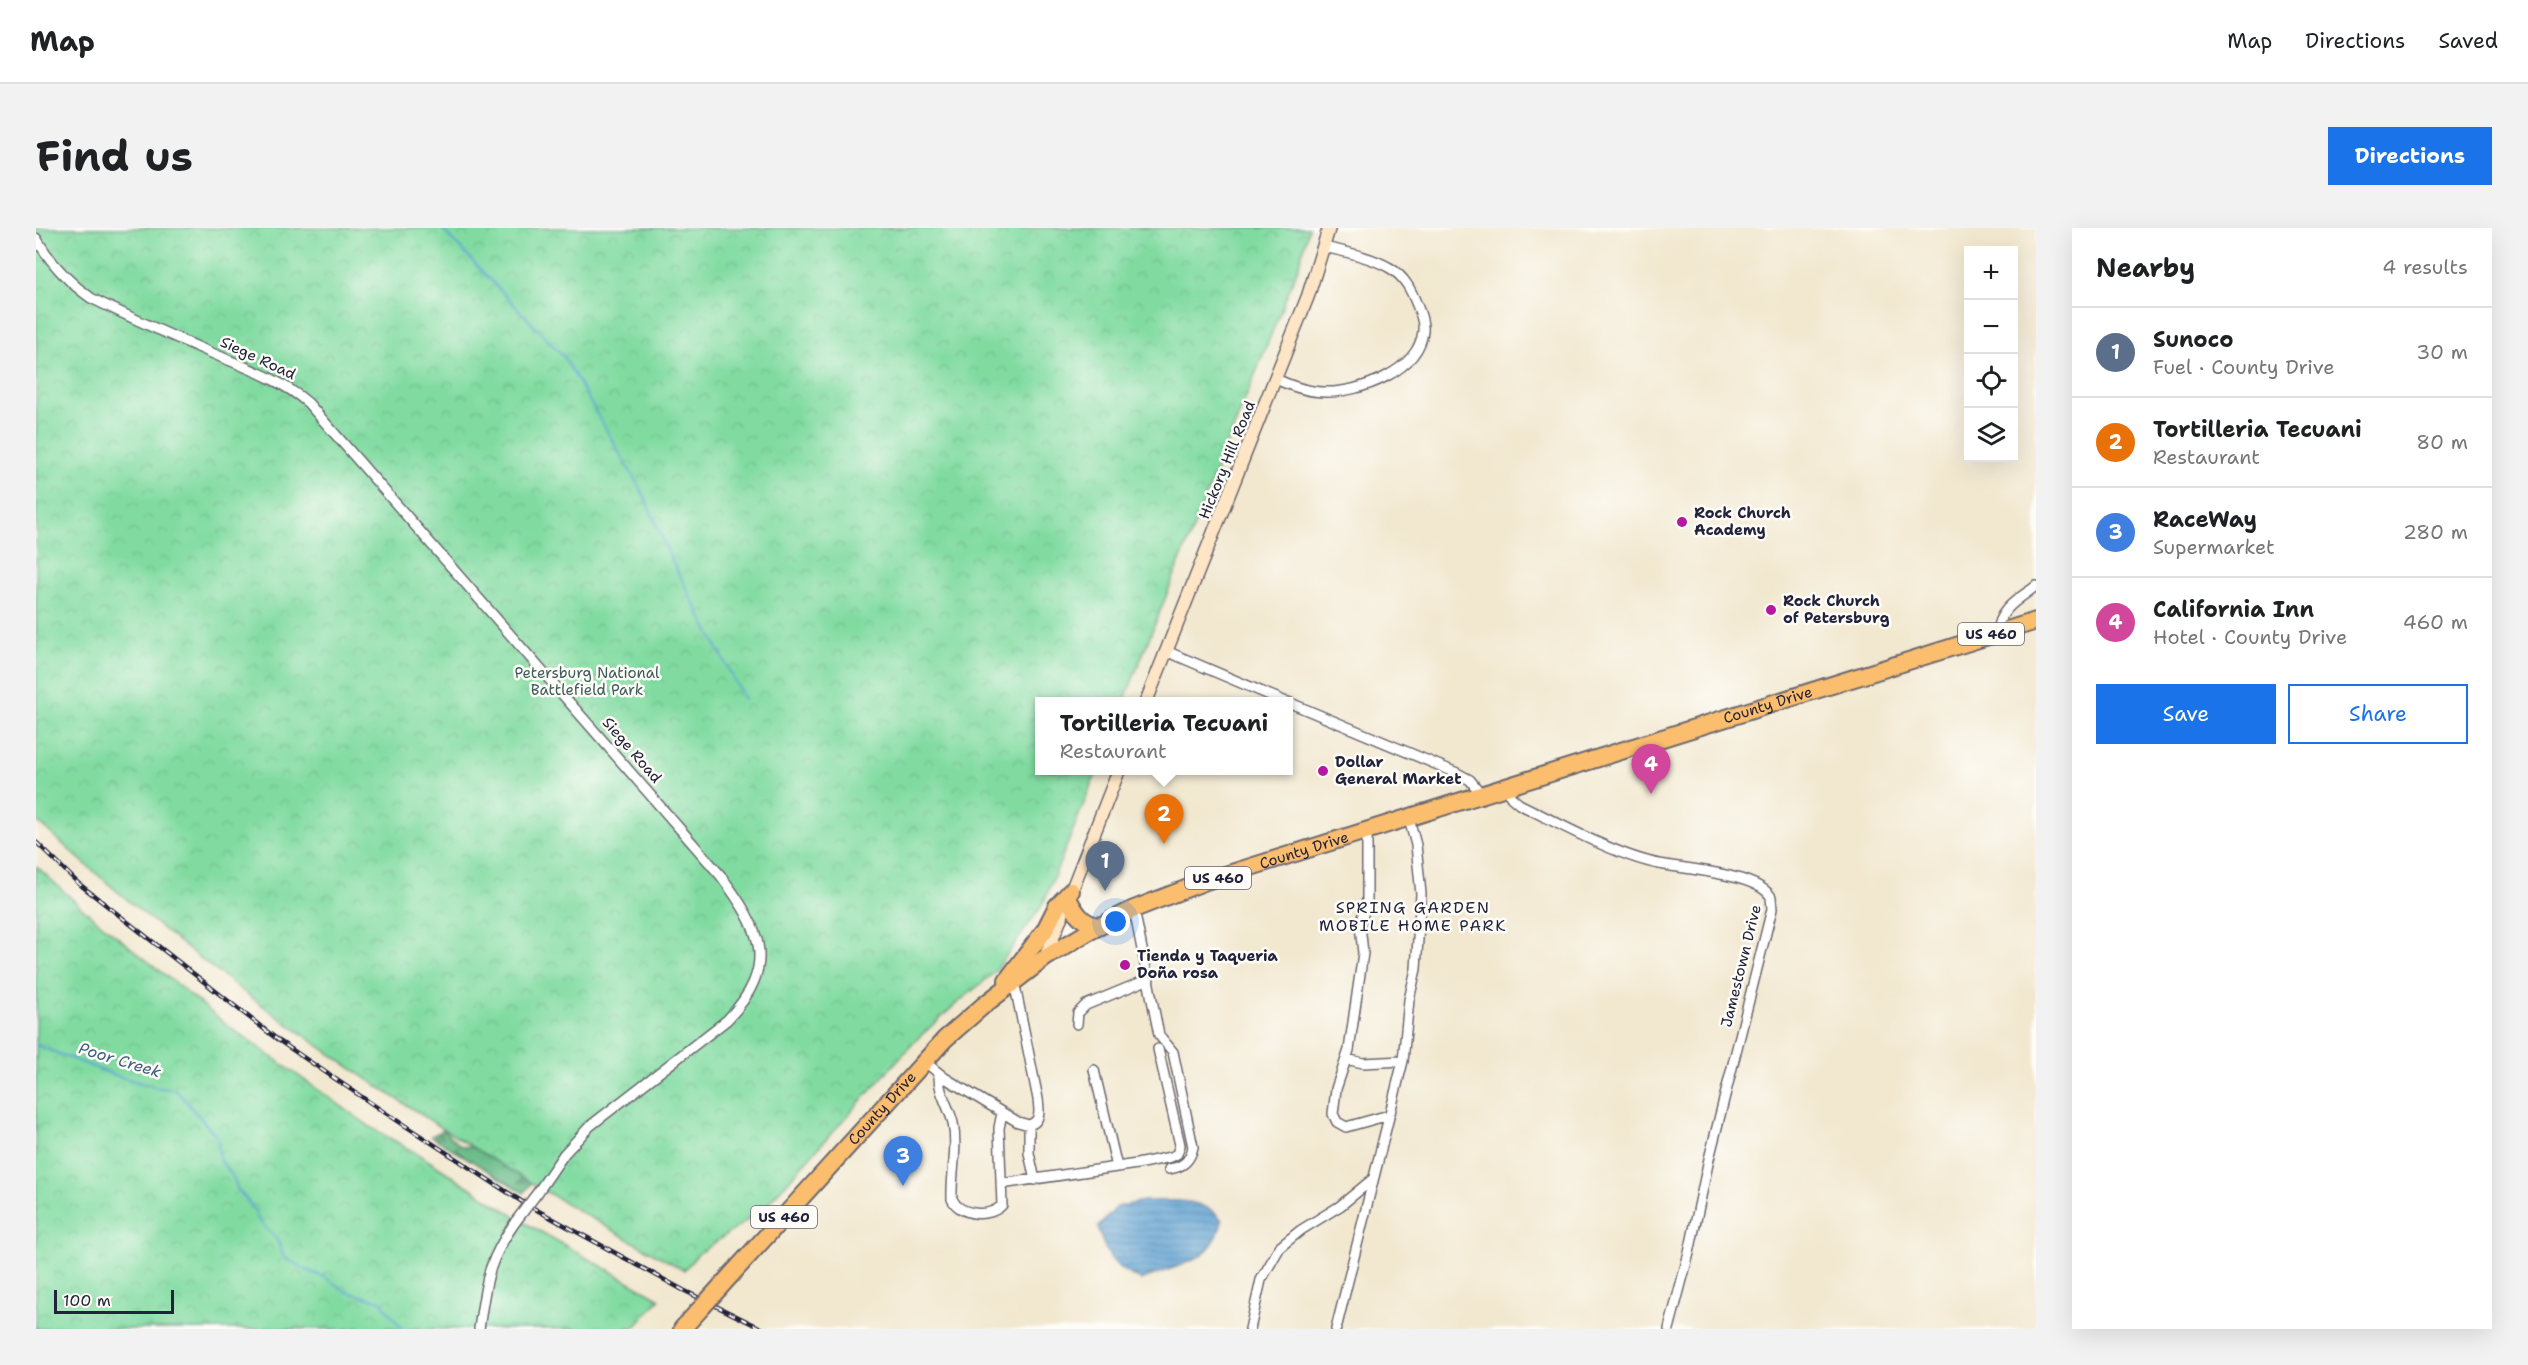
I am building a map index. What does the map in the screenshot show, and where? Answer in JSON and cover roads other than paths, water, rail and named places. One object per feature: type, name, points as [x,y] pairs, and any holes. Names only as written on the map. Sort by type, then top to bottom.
[{"type":"highway","name":"County Drive","points":[[682,1328],[955,1030],[1044,958],[1100,926],[1134,909],[1206,881],[2036,621]]},
{"type":"highway","points":[[995,996],[1045,930],[1057,906],[1070,894],[1082,919],[1100,926]]},
{"type":"street","name":"Hickory Hill Road","points":[[1148,697],[1276,379],[1308,296],[1329,228]]},
{"type":"street","name":"Siege Road","points":[[36,238],[67,279],[91,298],[167,334],[267,375],[290,388],[308,403],[721,876],[751,920],[757,936],[759,956],[756,976],[743,1003],[727,1020],[590,1126],[564,1154],[498,1246],[487,1276],[479,1329]]},
{"type":"street","points":[[1276,379],[1296,387],[1324,392],[1363,387],[1407,362],[1422,340],[1424,328],[1408,284],[1391,269],[1374,261],[1324,247]]},
{"type":"street","points":[[1997,633],[1999,618],[2003,612],[2036,586]]},
{"type":"street","points":[[1167,651],[1275,697]]},
{"type":"street","points":[[1293,705],[1457,773],[1470,780],[1482,795]]},
{"type":"street","points":[[1044,958],[1117,775]]},
{"type":"street","name":"Jamestown Drive","points":[[1507,788],[1511,797],[1519,804],[1643,861],[1719,873],[1761,887],[1772,897],[1772,909],[1709,1159],[1670,1329]]},
{"type":"street","points":[[1336,1329],[1403,1061],[1409,1000],[1416,969],[1421,894],[1416,845],[1409,819]]},
{"type":"street","points":[[1367,832],[1368,900],[1360,925],[1363,953],[1346,1059],[1333,1114],[1337,1122],[1346,1127],[1389,1115]]},
{"type":"street","points":[[1134,909],[1159,1035],[1173,1052],[1193,1148],[1184,1165],[1169,1169]]},
{"type":"street","points":[[1077,1024],[1078,1013],[1086,1005],[1149,979]]},
{"type":"street","points":[[1014,981],[1038,1099],[1039,1116],[1037,1121],[1029,1125]]},
{"type":"street","points":[[1001,1184],[1171,1157],[1180,1149],[1158,1049]]},
{"type":"street","points":[[1346,1059],[1363,1063],[1403,1061]]},
{"type":"street","points":[[925,1062],[939,1074],[1002,1113],[1029,1125]]},
{"type":"street","points":[[1094,1070],[1117,1167]]},
{"type":"street","points":[[939,1074],[940,1088],[952,1123],[955,1140],[952,1195],[955,1204],[961,1209],[970,1212],[997,1210],[1002,1205],[999,1128],[1002,1113]]},
{"type":"street","points":[[1029,1125],[1029,1153],[1035,1180]]},
{"type":"street","points":[[1250,1329],[1262,1280],[1280,1247],[1301,1230],[1340,1206],[1373,1179]]},
{"type":"water","points":[[1143,1201],[1186,1201],[1206,1207],[1222,1220],[1218,1235],[1211,1246],[1192,1260],[1141,1280],[1124,1271],[1112,1260],[1098,1227],[1117,1207]]},
{"type":"waterway","points":[[441,228],[564,357],[644,495],[670,557],[744,699]]},
{"type":"waterway","name":"Poor Creek","points":[[36,1045],[114,1075],[158,1088],[175,1089],[218,1138],[219,1159],[232,1175],[238,1190],[255,1210],[257,1218],[277,1240],[284,1257],[306,1270],[325,1277],[347,1292],[381,1301],[402,1329]]},
{"type":"railway","points":[[36,842],[78,883],[278,1040],[384,1112],[524,1203],[683,1290],[763,1329]]},
{"type":"place","name":"Rock Church Academy","points":[[1682,522]]},
{"type":"place","name":"Rock Church of Petersburg","points":[[1771,610]]},
{"type":"place","name":"Dollar General Market","points":[[1323,771]]},
{"type":"place","name":"California Inn","points":[[1651,794]]},
{"type":"place","name":"Tortilleria Tecuani","points":[[1164,844]]},
{"type":"place","name":"Sunoco","points":[[1105,891]]},
{"type":"place","name":"Tienda y Taqueria Doña rosa","points":[[1125,965]]},
{"type":"place","name":"RaceWay","points":[[903,1186]]},
{"type":"district","name":"SPRING GARDEN MOBILE HOME PARK","points":[[1413,916]]},
{"type":"park label","name":"Petersburg National Battlefield Park","points":[[587,682]]}]
